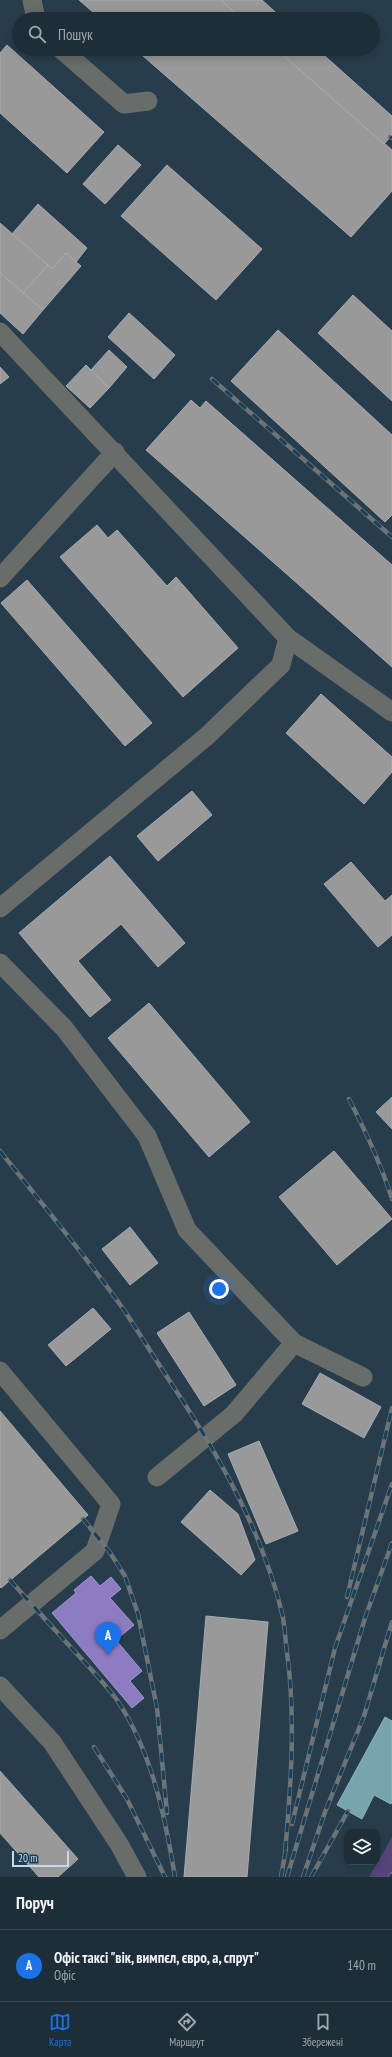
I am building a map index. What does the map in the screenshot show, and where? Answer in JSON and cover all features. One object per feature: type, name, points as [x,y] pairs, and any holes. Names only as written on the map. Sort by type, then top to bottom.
[{"type":"lane","points":[[32,0],[35,12]]},
{"type":"lane","points":[[69,56],[124,104],[148,101]]},
{"type":"lane","points":[[0,332],[115,452],[288,638],[392,712]]},
{"type":"lane","points":[[0,578],[115,452]]},
{"type":"lane","points":[[0,908],[207,736],[281,665],[288,638]]},
{"type":"lane","points":[[0,964],[64,1028],[147,1136],[187,1230],[294,1343],[363,1377]]},
{"type":"lane","points":[[157,1477],[234,1414],[294,1343]]},
{"type":"lane","points":[[0,1371],[111,1504],[95,1551],[3,1621]]},
{"type":"lane","points":[[0,1686],[52,1742],[119,1844],[137,1877]]},
{"type":"shaded area","points":[[392,1837],[392,1877],[369,1877],[376,1865],[380,1865],[380,1858]]},
{"type":"building: Офіси","points":[[91,1576],[100,1586],[111,1577],[121,1589],[110,1598],[134,1625],[116,1640],[142,1671],[130,1681],[144,1698],[132,1708],[52,1613],[76,1593],[74,1590]]},
{"type":"building: Установи","points":[[385,1717],[392,1721],[392,1801],[391,1804],[374,1795],[362,1819],[337,1805]]},
{"type":"building: Промзона","points":[[79,0],[221,0],[234,12],[93,12]]},
{"type":"building: Промзона","points":[[221,0],[262,0],[275,12],[234,12]]},
{"type":"building: Промзона","points":[[7,45],[12,49],[12,56],[19,56],[104,132],[67,173],[0,113],[0,53]]},
{"type":"building: Промзона","points":[[143,56],[284,56],[392,150],[392,191],[351,237]]},
{"type":"building: Промзона","points":[[284,56],[325,56],[392,116],[392,135],[384,144]]},
{"type":"building: Промзона","points":[[118,145],[141,165],[105,204],[83,184]]},
{"type":"building: Промзона","points":[[167,165],[262,249],[216,300],[121,216]]},
{"type":"building: Промзона","points":[[38,204],[87,248],[76,262],[66,253],[52,269],[12,234]]},
{"type":"building: Промзона","points":[[0,223],[48,265],[23,293],[0,273]]},
{"type":"building: Промзона","points":[[66,253],[81,266],[43,310],[23,293],[48,265],[52,269]]},
{"type":"building: Промзона","points":[[0,273],[43,310],[23,334],[0,313]]},
{"type":"building: Промзона","points":[[353,295],[392,331],[392,401],[318,333]]},
{"type":"building: Промзона","points":[[129,313],[175,355],[154,379],[108,337]]},
{"type":"building: Промзона","points":[[278,330],[392,435],[392,515],[385,522],[231,381]]},
{"type":"building: Промзона","points":[[109,350],[127,367],[109,388],[91,370]]},
{"type":"building: Промзона","points":[[86,365],[109,388],[90,408],[66,386]]},
{"type":"building: Промзона","points":[[0,367],[9,377],[0,384]]},
{"type":"building: Промзона","points":[[191,400],[200,408],[206,401],[392,565],[392,667],[146,450]]},
{"type":"building: Промзона","points":[[97,525],[108,538],[117,530],[167,586],[176,577],[238,648],[183,697],[60,557]]},
{"type":"building: Промзона","points":[[27,580],[152,723],[125,746],[1,603]]},
{"type":"building: Промзона","points":[[321,694],[392,757],[392,772],[364,804],[286,733]]},
{"type":"building: Промзона","points":[[192,791],[212,815],[158,861],[137,836]]},
{"type":"building: Промзона","points":[[110,856],[185,943],[158,967],[121,924],[78,961],[111,1000],[90,1017],[19,933]]},
{"type":"building: Промзона","points":[[351,862],[385,901],[392,895],[392,935],[378,947],[324,884]]},
{"type":"building: Промзона","points":[[149,1003],[250,1122],[209,1157],[108,1038]]},
{"type":"building: Промзона","points":[[392,1097],[392,1129],[376,1112]]},
{"type":"building: Промзона","points":[[334,1151],[392,1219],[337,1265],[279,1197]]},
{"type":"building: Промзона","points":[[130,1227],[158,1263],[130,1285],[102,1249]]},
{"type":"building: Промзона","points":[[93,1308],[111,1329],[66,1366],[48,1345]]},
{"type":"building: Промзона","points":[[189,1312],[236,1385],[204,1406],[157,1333]]},
{"type":"building: Промзона","points":[[320,1373],[381,1407],[364,1438],[302,1404]]},
{"type":"building: Промзона","points":[[0,1411],[88,1515],[1,1588],[0,1586]]},
{"type":"building: Промзона","points":[[259,1441],[298,1531],[266,1544],[228,1454]]},
{"type":"building: Промзона","points":[[210,1490],[238,1514],[255,1560],[241,1575],[181,1522]]},
{"type":"building: Промзона","points":[[206,1616],[268,1622],[247,1877],[184,1877]]},
{"type":"building: Промзона","points":[[0,1771],[78,1859],[58,1877],[39,1877],[0,1833]]},
{"type":"railway","points":[[212,379],[392,537]]},
{"type":"railway","points":[[349,1099],[373,1148],[392,1199]]},
{"type":"railway","points":[[0,1151],[79,1249],[130,1319],[222,1465],[237,1494],[263,1552],[283,1618],[290,1677],[292,1752],[285,1853]]},
{"type":"railway","points":[[347,1597],[392,1408]]},
{"type":"railway","points":[[292,1824],[335,1648],[392,1484]]},
{"type":"railway","points":[[83,1519],[109,1551],[125,1576],[138,1614],[157,1708],[167,1813]]},
{"type":"railway","points":[[287,1877],[365,1618],[392,1543]]},
{"type":"railway","points":[[10,1580],[103,1682],[117,1700],[129,1720],[148,1763],[155,1785],[167,1831],[175,1877]]},
{"type":"railway","points":[[303,1877],[325,1812],[364,1716],[392,1622]]},
{"type":"railway","points":[[94,1747],[127,1799],[165,1877]]},
{"type":"railway","points":[[311,1877],[348,1811]]},
{"type":"railway","points":[[281,1877],[286,1848]]},
{"type":"place","name":"Офіс таксі \"вік, вимпєл, євро, а, спрут\"","points":[[108,1655]]}]
